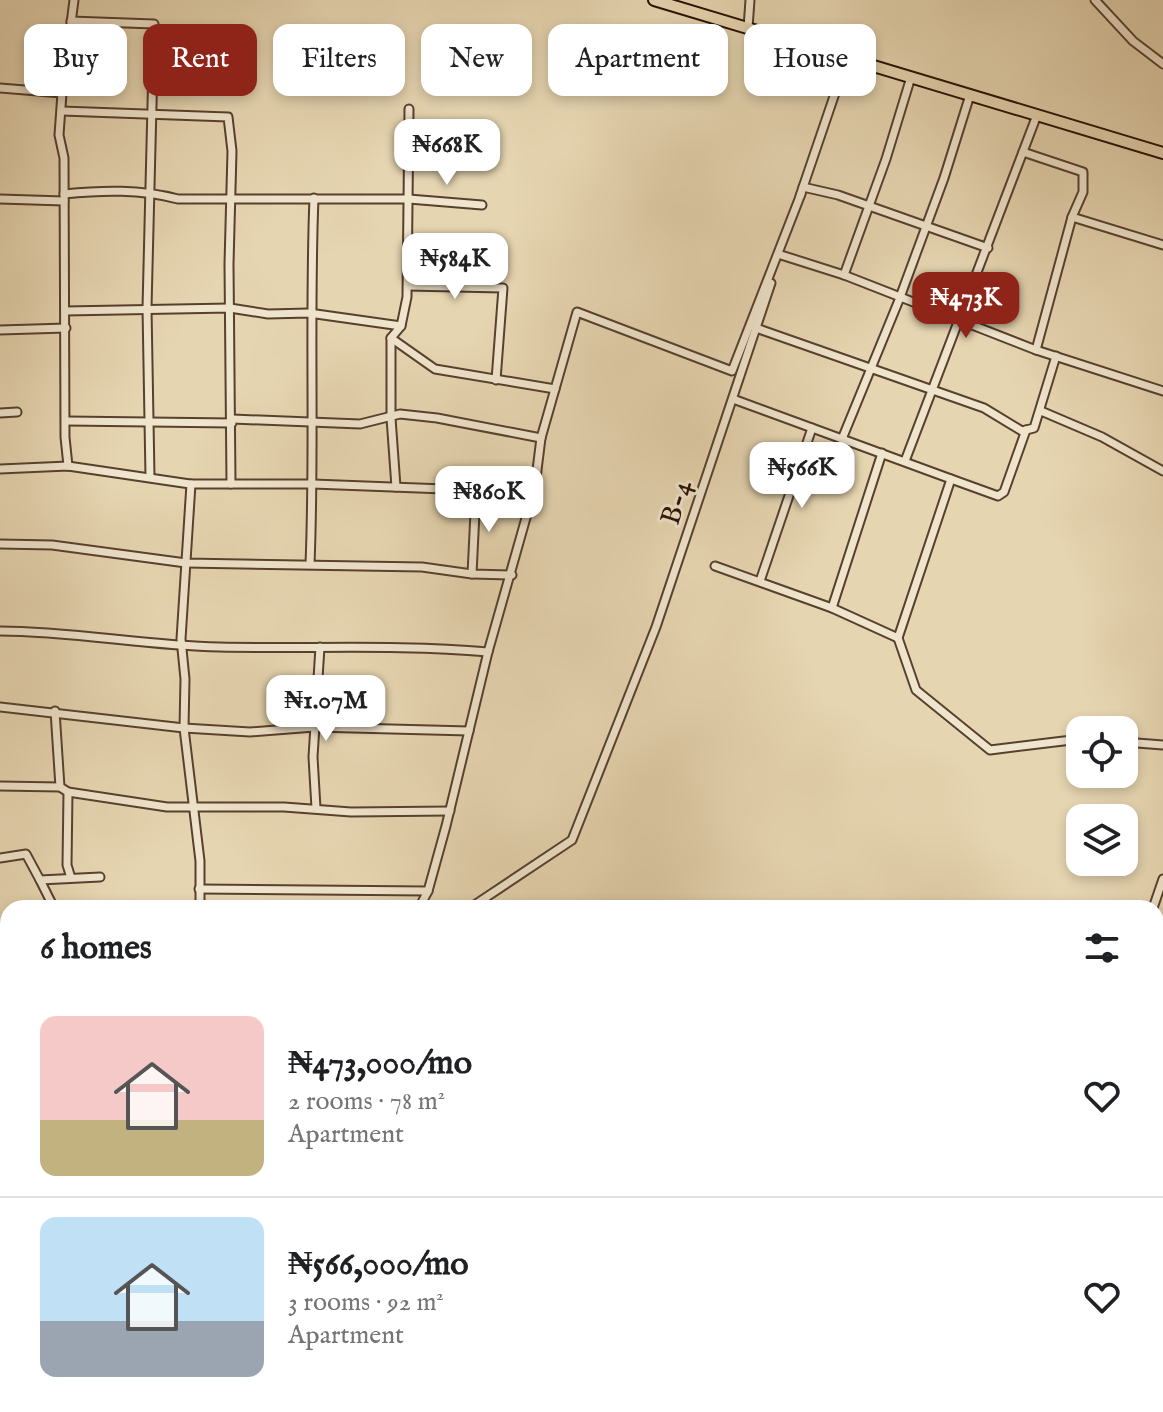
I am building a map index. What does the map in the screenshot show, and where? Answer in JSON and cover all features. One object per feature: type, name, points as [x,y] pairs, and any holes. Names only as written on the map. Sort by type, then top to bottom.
[{"type":"highway","points":[[654,0],[744,27]]},
{"type":"highway","points":[[876,67],[1163,153]]},
{"type":"street","points":[[71,24],[74,0]]},
{"type":"street","points":[[748,24],[750,0]]},
{"type":"street","points":[[1095,0],[1133,41],[1162,62]]},
{"type":"street","points":[[71,21],[154,24],[147,308],[150,477]]},
{"type":"street","points":[[844,275],[911,77]]},
{"type":"street","points":[[0,88],[24,90]]},
{"type":"street","points":[[842,439],[899,300],[970,95]]},
{"type":"street","points":[[62,96],[59,135],[64,158],[68,466]]},
{"type":"street","name":"B-4","points":[[482,900],[572,840],[656,627],[834,96]]},
{"type":"street","points":[[396,487],[391,418],[391,338],[401,326],[408,286],[409,109]]},
{"type":"street","points":[[62,111],[228,117],[232,151],[231,484]]},
{"type":"street","points":[[905,461],[1037,115]]},
{"type":"street","points":[[1023,152],[1083,172],[1083,192],[1072,217],[1036,350]]},
{"type":"street","points":[[0,199],[64,198],[101,190],[150,192],[178,199],[409,199],[482,205]]},
{"type":"street","points":[[423,900],[450,811],[488,652],[512,575],[535,486],[541,438],[577,312],[732,371],[802,190],[838,195],[988,248]]},
{"type":"street","points":[[310,564],[314,422],[309,313],[314,198]]},
{"type":"street","points":[[1072,217],[1163,245]]},
{"type":"street","points":[[475,246],[475,286]]},
{"type":"street","points":[[781,255],[844,275],[899,300],[1036,350],[1163,391]]},
{"type":"street","points":[[408,286],[503,288],[496,380]]},
{"type":"street","points":[[65,311],[230,308],[268,314],[309,313],[401,326]]},
{"type":"street","points":[[0,330],[66,328]]},
{"type":"street","points":[[756,328],[984,408],[1026,430],[1034,428],[1041,411],[1056,356]]},
{"type":"street","points":[[391,338],[435,369],[555,389]]},
{"type":"street","points":[[733,399],[998,496],[1004,492],[1026,430]]},
{"type":"street","points":[[1041,411],[1102,437],[1163,471]]},
{"type":"street","points":[[0,413],[17,412]]},
{"type":"street","points":[[67,421],[360,424],[400,414],[541,438]]},
{"type":"street","points":[[760,581],[812,428]]},
{"type":"street","points":[[832,608],[882,453]]},
{"type":"street","points":[[0,469],[68,466],[191,484],[313,484],[476,492],[520,492],[535,486]]},
{"type":"street","points":[[951,479],[898,638],[916,690],[990,750],[1066,741]]},
{"type":"street","points":[[191,484],[184,563],[182,645],[184,728],[200,861],[200,900]]},
{"type":"street","points":[[472,574],[476,492]]},
{"type":"street","points":[[0,544],[52,545],[184,563],[422,567],[472,574],[512,575]]},
{"type":"street","points":[[715,566],[832,608],[898,638]]},
{"type":"street","points":[[0,631],[59,631],[182,645],[383,650],[437,647],[488,652]]},
{"type":"street","points":[[316,808],[314,727],[320,647]]},
{"type":"street","points":[[0,707],[184,728],[250,732],[314,727],[469,731]]},
{"type":"street","points":[[55,711],[64,790],[67,865],[71,878]]},
{"type":"street","points":[[1138,743],[1163,745]]},
{"type":"street","points":[[0,786],[64,790],[167,807],[450,811]]},
{"type":"street","points":[[0,858],[26,854],[50,900]]},
{"type":"street","points":[[40,880],[100,877]]},
{"type":"street","points":[[1156,900],[1163,879]]},
{"type":"street","points":[[199,889],[304,888],[357,893],[428,891]]}]
